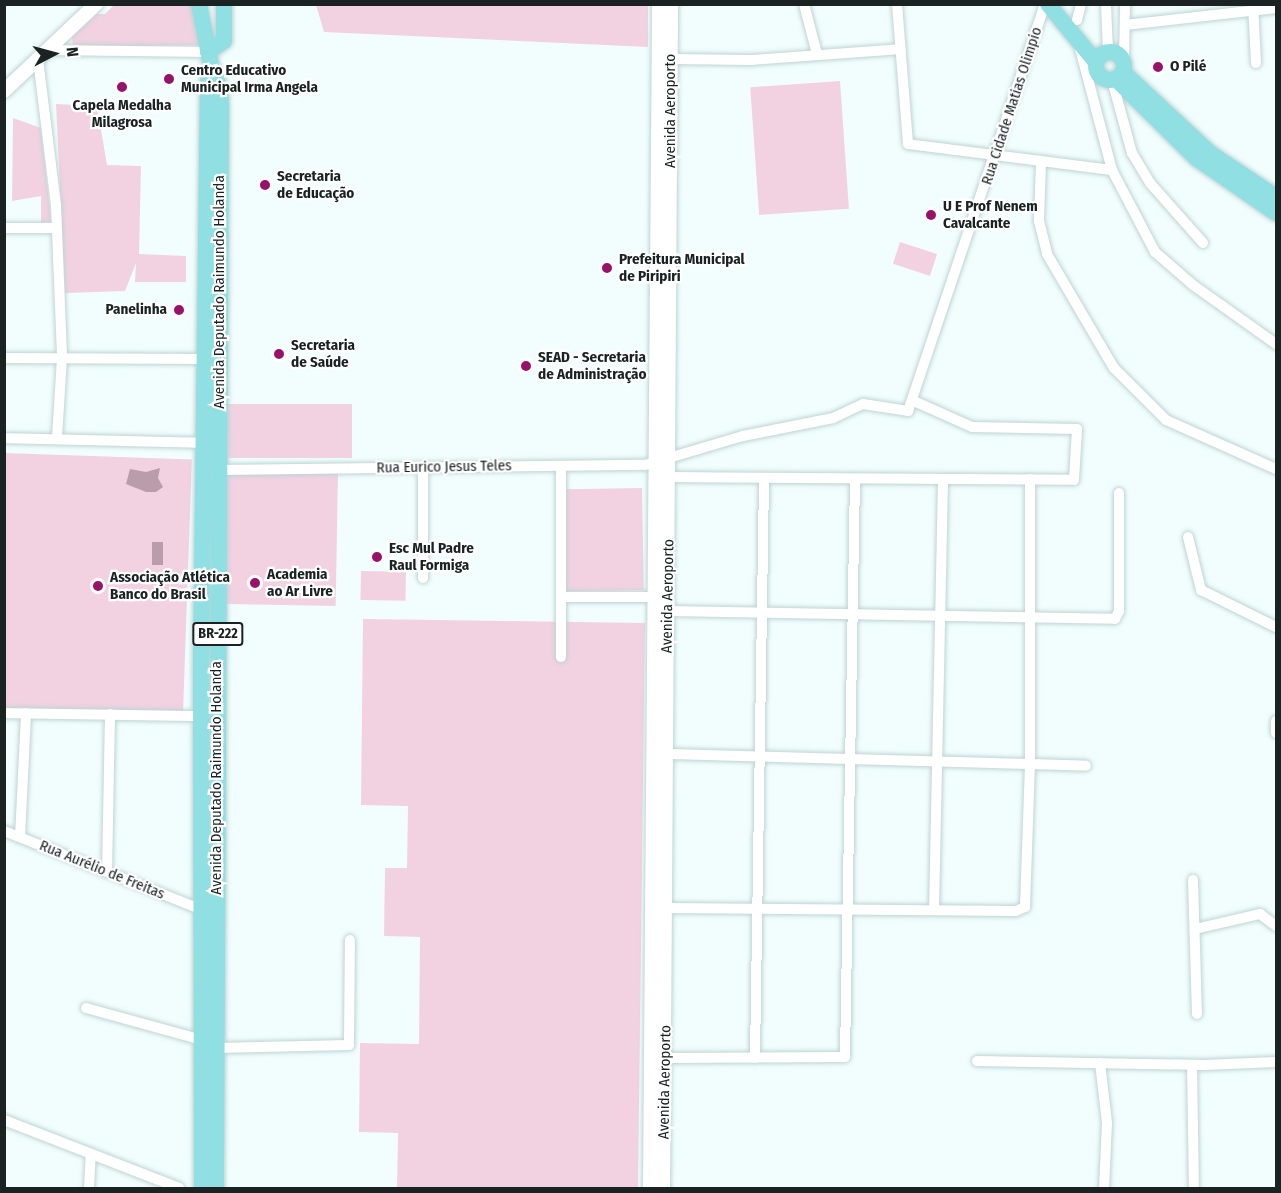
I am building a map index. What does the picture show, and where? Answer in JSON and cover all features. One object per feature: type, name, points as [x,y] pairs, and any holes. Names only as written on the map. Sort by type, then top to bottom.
[{"type":"main road","name":"BR-222","points":[[199,4],[213,77]]},
{"type":"main road","points":[[208,52],[224,41],[224,4]]},
{"type":"main road","points":[[1046,4],[1077,38],[1102,55],[1116,52],[1118,73],[1196,158],[1276,213]]},
{"type":"main road","points":[[1063,4],[1079,12],[1102,55],[1100,77],[1118,73]]},
{"type":"main road","points":[[1118,73],[1210,154],[1276,197]]},
{"type":"main road","name":"Avenida Deputado Raimundo Holanda","points":[[209,1044],[200,909],[201,661],[204,359],[213,77]]},
{"type":"main road","name":"Avenida Deputado Raimundo Holanda","points":[[202,1188],[209,1104],[218,663],[219,470],[213,77]]},
{"type":"main road","points":[[201,661],[218,663]]},
{"type":"main road","name":"Avenida Deputado Raimundo Holanda","points":[[209,1104],[216,1188]]},
{"type":"street","points":[[4,91],[96,4]]},
{"type":"street","name":"Avenida Aeroporto","points":[[659,4],[662,462],[669,477],[666,1058],[663,1188]]},
{"type":"street","name":"Avenida Aeroporto","points":[[650,1188],[654,597],[662,462],[671,4]]},
{"type":"street","points":[[804,4],[817,54]]},
{"type":"street","points":[[897,4],[906,140],[911,146],[1112,170]]},
{"type":"street","name":"Rua Cidade Matias Olimpio","points":[[908,411],[914,401],[1046,4]]},
{"type":"street","points":[[1102,55],[1106,4]]},
{"type":"street","points":[[1125,4],[1125,25],[1118,73],[1132,153],[1150,183],[1203,243]]},
{"type":"street","points":[[1125,25],[1253,7],[1276,8]]},
{"type":"street","points":[[1253,7],[1256,63]]},
{"type":"street","points":[[1077,38],[1085,80],[1112,170],[1143,234],[1164,262],[1276,344]]},
{"type":"street","points":[[671,59],[751,60],[901,49]]},
{"type":"street","points":[[44,54],[208,52]]},
{"type":"street","points":[[44,54],[62,358],[57,438]]},
{"type":"street","points":[[1041,163],[1039,222],[1047,254],[1114,368],[1166,420],[1276,469]]},
{"type":"street","points":[[4,228],[56,228]]},
{"type":"street","points":[[4,358],[204,359]]},
{"type":"street","points":[[669,477],[1074,480],[1077,429],[972,427],[914,401]]},
{"type":"street","name":"Rua Eurico Jesus Teles","points":[[219,470],[662,462],[743,436],[833,418],[863,404],[908,411]]},
{"type":"street","points":[[4,438],[204,443]]},
{"type":"street","points":[[561,465],[561,657]]},
{"type":"street","points":[[423,467],[423,578]]},
{"type":"street","points":[[755,1058],[764,479]]},
{"type":"street","points":[[666,1058],[845,1057],[850,615],[855,479]]},
{"type":"street","points":[[934,910],[943,479]]},
{"type":"street","points":[[666,908],[1016,911],[1025,907],[1030,764],[1028,618],[1030,479]]},
{"type":"street","points":[[668,611],[940,617],[1117,617],[1119,493]]},
{"type":"street","points":[[1188,537],[1201,590],[1276,627]]},
{"type":"street","points":[[561,597],[654,597]]},
{"type":"street","points":[[4,713],[201,716]]},
{"type":"street","points":[[20,837],[26,713]]},
{"type":"street","points":[[107,872],[110,714]]},
{"type":"street","points":[[1276,721],[1276,733]]},
{"type":"street","points":[[666,754],[1086,766]]},
{"type":"street","name":"Rua Aurélio de Freitas","points":[[4,831],[200,909]]},
{"type":"street","points":[[1193,880],[1197,1014]]},
{"type":"street","points":[[1195,929],[1260,914],[1276,926]]},
{"type":"street","points":[[86,1008],[209,1044],[349,1045],[350,940]]},
{"type":"street","points":[[977,1061],[1192,1065],[1276,1062]]},
{"type":"street","points":[[1100,1064],[1107,1123],[1104,1188]]},
{"type":"street","points":[[1192,1065],[1194,1188]]},
{"type":"street","points":[[4,1120],[179,1188]]},
{"type":"street","points":[[89,1188],[91,1154]]},
{"type":"shaded area","points":[[115,4],[194,5],[199,45],[73,47],[72,37],[97,14],[105,14]]},
{"type":"shaded area","points":[[316,5],[648,5],[648,47],[324,32]]},
{"type":"shaded area","points":[[840,81],[849,209],[759,215],[750,87]]},
{"type":"shaded area","points":[[56,104],[97,106],[107,165],[141,166],[139,254],[186,256],[186,282],[135,282],[136,263],[125,291],[65,293]]},
{"type":"shaded area","points":[[13,118],[41,128],[51,221],[41,223],[41,196],[12,201]]},
{"type":"shaded area","points":[[900,242],[937,254],[930,276],[893,264]]},
{"type":"shaded area","points":[[228,404],[352,404],[352,458],[228,458]]},
{"type":"shaded area","name":"Associação Atlética Banco do Brasil","points":[[5,453],[192,460],[183,718],[4,712]]},
{"type":"shaded area","points":[[160,468],[158,478],[163,487],[156,492],[146,492],[126,484],[130,469],[146,472]]},
{"type":"shaded area","points":[[226,471],[338,473],[336,606],[224,604]]},
{"type":"shaded area","points":[[642,488],[644,590],[566,591],[564,489]]},
{"type":"shaded area","points":[[152,542],[163,542],[163,565],[152,565]]},
{"type":"shaded area","points":[[361,571],[406,572],[405,601],[360,600]]},
{"type":"shaded area","points":[[363,619],[645,623],[638,1188],[397,1188],[398,1133],[359,1132],[360,1043],[419,1044],[420,937],[384,936],[385,868],[407,868],[408,806],[361,805]]},
{"type":"place","name":"O Pilé","points":[[1158,67]]},
{"type":"place","name":"Centro Educativo Municipal Irma Angela","points":[[169,79]]},
{"type":"place","name":"Capela Medalha Milagrosa","points":[[122,87]]},
{"type":"place","name":"Secretaria de Educação","points":[[265,185]]},
{"type":"place","name":"U E Prof Nenem Cavalcante","points":[[931,215]]},
{"type":"place","name":"Prefeitura Municipal de Piripiri","points":[[607,268]]},
{"type":"place","name":"Panelinha","points":[[179,310]]},
{"type":"place","name":"Secretaria de Saúde","points":[[279,354]]},
{"type":"place","name":"SEAD - Secretaria de Administração","points":[[526,366]]},
{"type":"place","name":"Esc Mul Padre Raul Formiga","points":[[377,557]]},
{"type":"place","name":"Academia ao Ar Livre","points":[[255,583]]},
{"type":"place","name":"Associação Atlética Banco do Brasil","points":[[98,586]]}]
